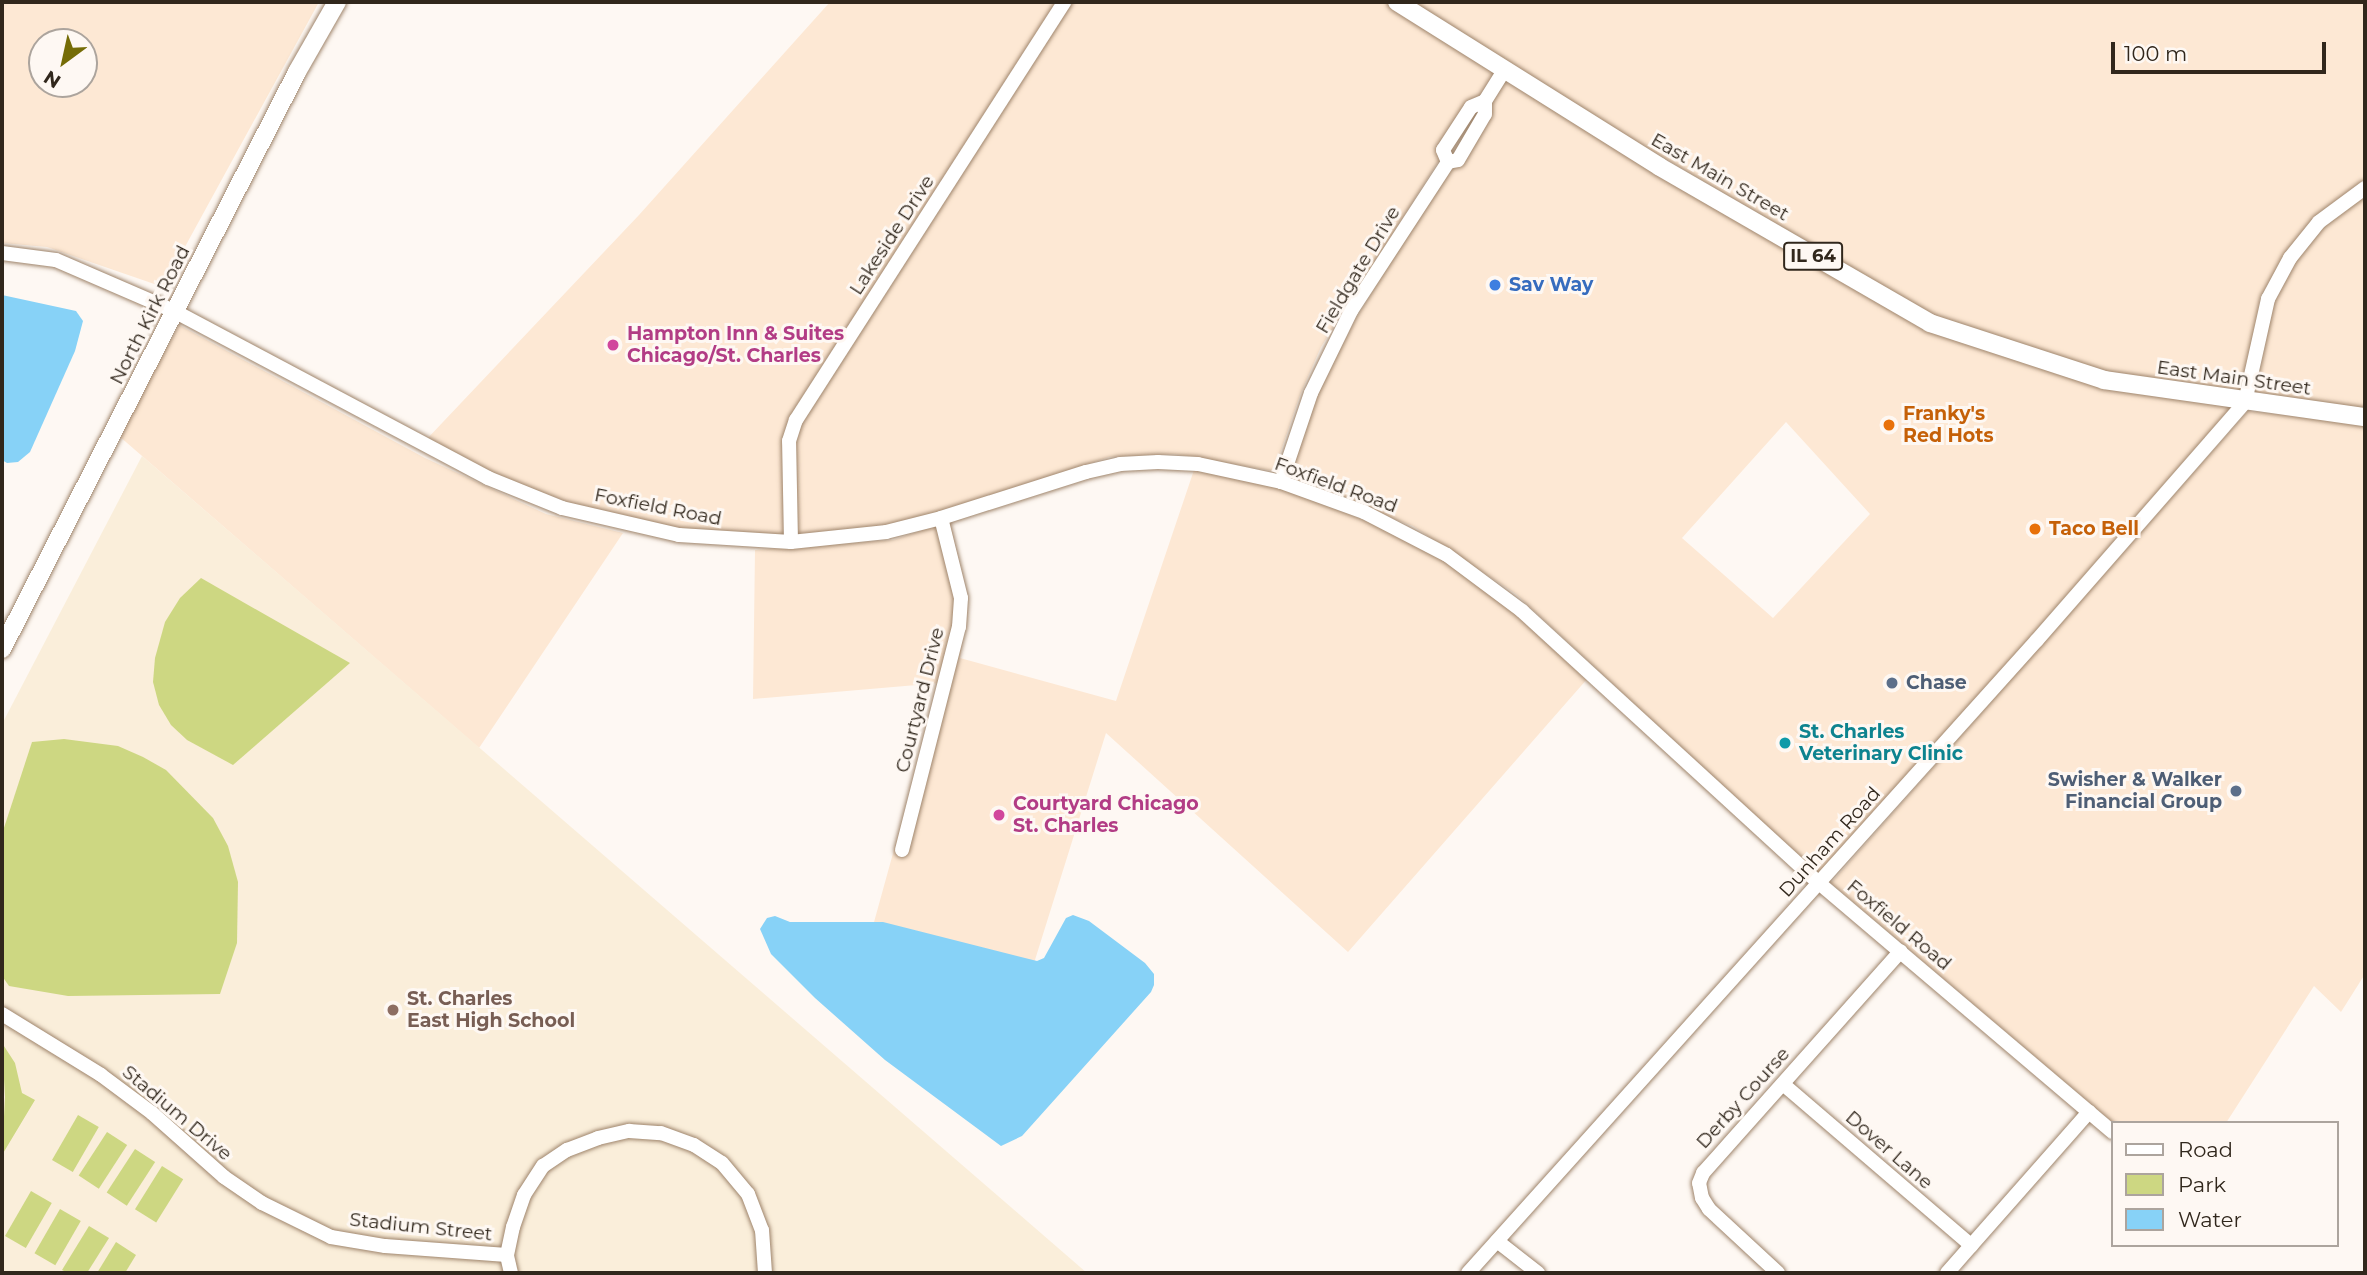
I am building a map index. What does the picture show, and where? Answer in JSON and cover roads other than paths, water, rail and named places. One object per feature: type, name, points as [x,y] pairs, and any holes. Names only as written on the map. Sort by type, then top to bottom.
[{"type":"main road","name":"North Kirk Road","points":[[2,649],[297,72],[337,2]]},
{"type":"main road","name":"East Main Street","points":[[1397,2],[1660,167],[1930,323],[2104,380],[2365,418]]},
{"type":"street","name":"Lakeside Drive","points":[[791,542],[789,440],[796,420],[1064,2]]},
{"type":"street","name":"Fieldgate Drive","points":[[1281,482],[1311,393],[1351,311],[1448,162],[1443,150],[1471,107],[1485,101],[1504,69]]},
{"type":"street","points":[[2245,402],[2268,299],[2290,258],[2319,222],[2365,188]]},
{"type":"street","name":"Foxfield Road","points":[[2,253],[56,260],[176,312],[488,478],[562,508],[680,535],[791,542],[886,532],[941,519],[1120,464],[1158,462],[1198,464],[1281,482],[1405,531],[1490,585],[1819,883],[2112,1131]]},
{"type":"street","name":"Dunham Road","points":[[1468,1273],[1819,883],[2245,402]]},
{"type":"street","name":"Courtyard Drive","points":[[902,849],[959,627],[961,598],[941,519]]},
{"type":"street","name":"Derby Course","points":[[1778,1273],[1709,1209],[1702,1198],[1699,1183],[1709,1164],[1901,951]]},
{"type":"street","name":"Stadium Drive","points":[[2,1014],[101,1075],[152,1113],[224,1177],[262,1203],[331,1237]]},
{"type":"street","name":"Dover Lane","points":[[1783,1084],[1971,1245]]},
{"type":"street","points":[[1947,1273],[2089,1112]]},
{"type":"street","points":[[511,1273],[507,1255],[524,1195],[543,1166],[567,1150],[598,1138],[629,1131],[661,1133],[694,1145],[722,1163],[748,1194],[762,1230],[765,1273]]},
{"type":"street","name":"Stadium Street","points":[[331,1237],[354,1242],[467,1254],[507,1255]]},
{"type":"street","points":[[1497,1241],[1538,1273]]},
{"type":"water","points":[[2,295],[76,311],[83,321],[75,351],[30,452],[18,462],[7,463],[2,460]]},
{"type":"water","points":[[1073,915],[1089,921],[1145,963],[1154,974],[1154,985],[1151,992],[1022,1136],[1001,1146],[885,1060],[815,998],[771,954],[760,929],[767,918],[775,916],[790,922],[883,922],[1037,961],[1044,958],[1066,918]]},
{"type":"place","name":"Sav Way","points":[[1495,285]]},
{"type":"place","name":"Hampton Inn & Suites Chicago/St. Charles","points":[[613,345]]},
{"type":"place","name":"Franky's Red Hots","points":[[1889,425]]},
{"type":"place","name":"Taco Bell","points":[[2035,529]]},
{"type":"place","name":"Chase","points":[[1892,683]]},
{"type":"place","name":"St. Charles Veterinary Clinic","points":[[1785,743]]},
{"type":"place","name":"Swisher & Walker Financial Group","points":[[2236,791]]},
{"type":"place","name":"Courtyard Chicago St. Charles","points":[[999,815]]},
{"type":"place","name":"St. Charles East High School","points":[[393,1010]]}]
